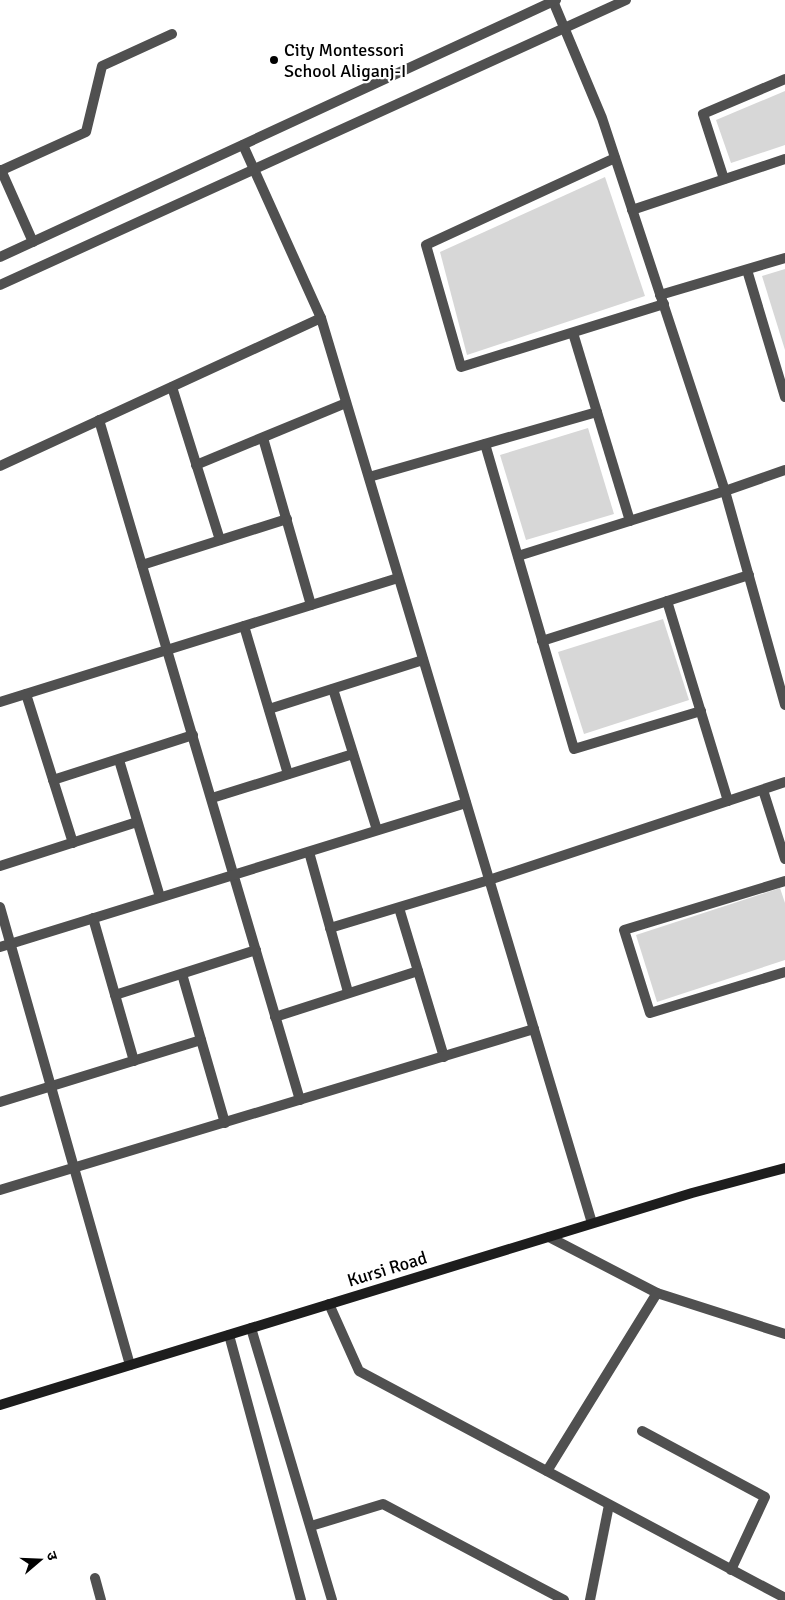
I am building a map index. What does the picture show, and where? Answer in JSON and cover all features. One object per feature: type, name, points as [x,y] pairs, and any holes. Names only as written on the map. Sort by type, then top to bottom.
[{"type":"main road","name":"Kursi Road","points":[[0,1405],[592,1224],[785,1168]]},
{"type":"street","points":[[0,285],[626,0]]},
{"type":"street","points":[[0,257],[555,1],[602,118],[725,491],[782,685],[785,705]]},
{"type":"street","points":[[33,242],[1,170],[86,132],[102,66],[172,34]]},
{"type":"street","points":[[724,179],[703,114],[785,80]]},
{"type":"street","points":[[243,145],[320,318],[592,1224]]},
{"type":"street","points":[[615,158],[426,245],[461,367],[573,333],[662,299],[785,258]]},
{"type":"street","points":[[632,210],[785,158]]},
{"type":"street","points":[[746,270],[782,378],[785,397]]},
{"type":"street","points":[[0,466],[320,318]]},
{"type":"street","points":[[573,333],[630,521]]},
{"type":"street","points":[[172,386],[220,540]]},
{"type":"street","points":[[196,465],[346,402]]},
{"type":"street","points":[[369,477],[597,412]]},
{"type":"street","points":[[99,420],[300,1100]]},
{"type":"street","points":[[263,438],[311,605]]},
{"type":"street","points":[[485,444],[574,750],[700,710]]},
{"type":"street","points":[[518,556],[725,491],[785,470]]},
{"type":"street","points":[[142,565],[287,519]]},
{"type":"street","points":[[542,641],[749,575]]},
{"type":"street","points":[[0,702],[398,578]]},
{"type":"street","points":[[668,601],[728,801]]},
{"type":"street","points":[[244,626],[288,774]]},
{"type":"street","points":[[269,709],[423,660]]},
{"type":"street","points":[[333,689],[377,830]]},
{"type":"street","points":[[26,694],[73,842]]},
{"type":"street","points":[[53,780],[193,735]]},
{"type":"street","points":[[212,798],[353,754]]},
{"type":"street","points":[[118,760],[160,898]]},
{"type":"street","points":[[330,928],[489,880],[785,782]]},
{"type":"street","points":[[763,790],[785,859]]},
{"type":"street","points":[[5,945],[466,803]]},
{"type":"street","points":[[0,866],[137,822]]},
{"type":"street","points":[[309,852],[348,992]]},
{"type":"street","points":[[785,881],[624,930],[650,1013],[785,972]]},
{"type":"street","points":[[0,906],[5,945],[52,1088],[130,1365]]},
{"type":"street","points":[[399,908],[444,1056]]},
{"type":"street","points":[[93,918],[134,1061]]},
{"type":"street","points":[[115,995],[256,950]]},
{"type":"street","points":[[275,1017],[418,970]]},
{"type":"street","points":[[182,974],[225,1122]]},
{"type":"street","points":[[0,1190],[534,1030]]},
{"type":"street","points":[[0,1102],[52,1088],[201,1040]]},
{"type":"street","points":[[549,1237],[657,1293],[785,1334]]},
{"type":"street","points":[[547,1471],[657,1293]]},
{"type":"street","points":[[329,1304],[359,1371],[785,1598]]},
{"type":"street","points":[[251,1328],[332,1600]]},
{"type":"street","points":[[229,1335],[301,1600]]},
{"type":"street","points":[[642,1431],[765,1497],[732,1570]]},
{"type":"street","points":[[311,1526],[382,1504],[564,1600]]},
{"type":"street","points":[[590,1600],[609,1505]]},
{"type":"street","points":[[95,1578],[101,1600]]},
{"type":"shaded area","points":[[785,91],[785,145],[731,163],[716,120]]},
{"type":"shaded area","points":[[605,177],[645,296],[467,355],[440,252]]},
{"type":"shaded area","points":[[785,269],[785,350],[762,276]]},
{"type":"shaded area","points":[[588,428],[614,514],[526,540],[500,455]]},
{"type":"shaded area","points":[[663,619],[689,700],[584,734],[558,652]]},
{"type":"shaded area","points":[[780,888],[785,903],[785,960],[657,1002],[636,935]]},
{"type":"place","name":"City Montessori School Aliganj-I","points":[[274,60]]}]
